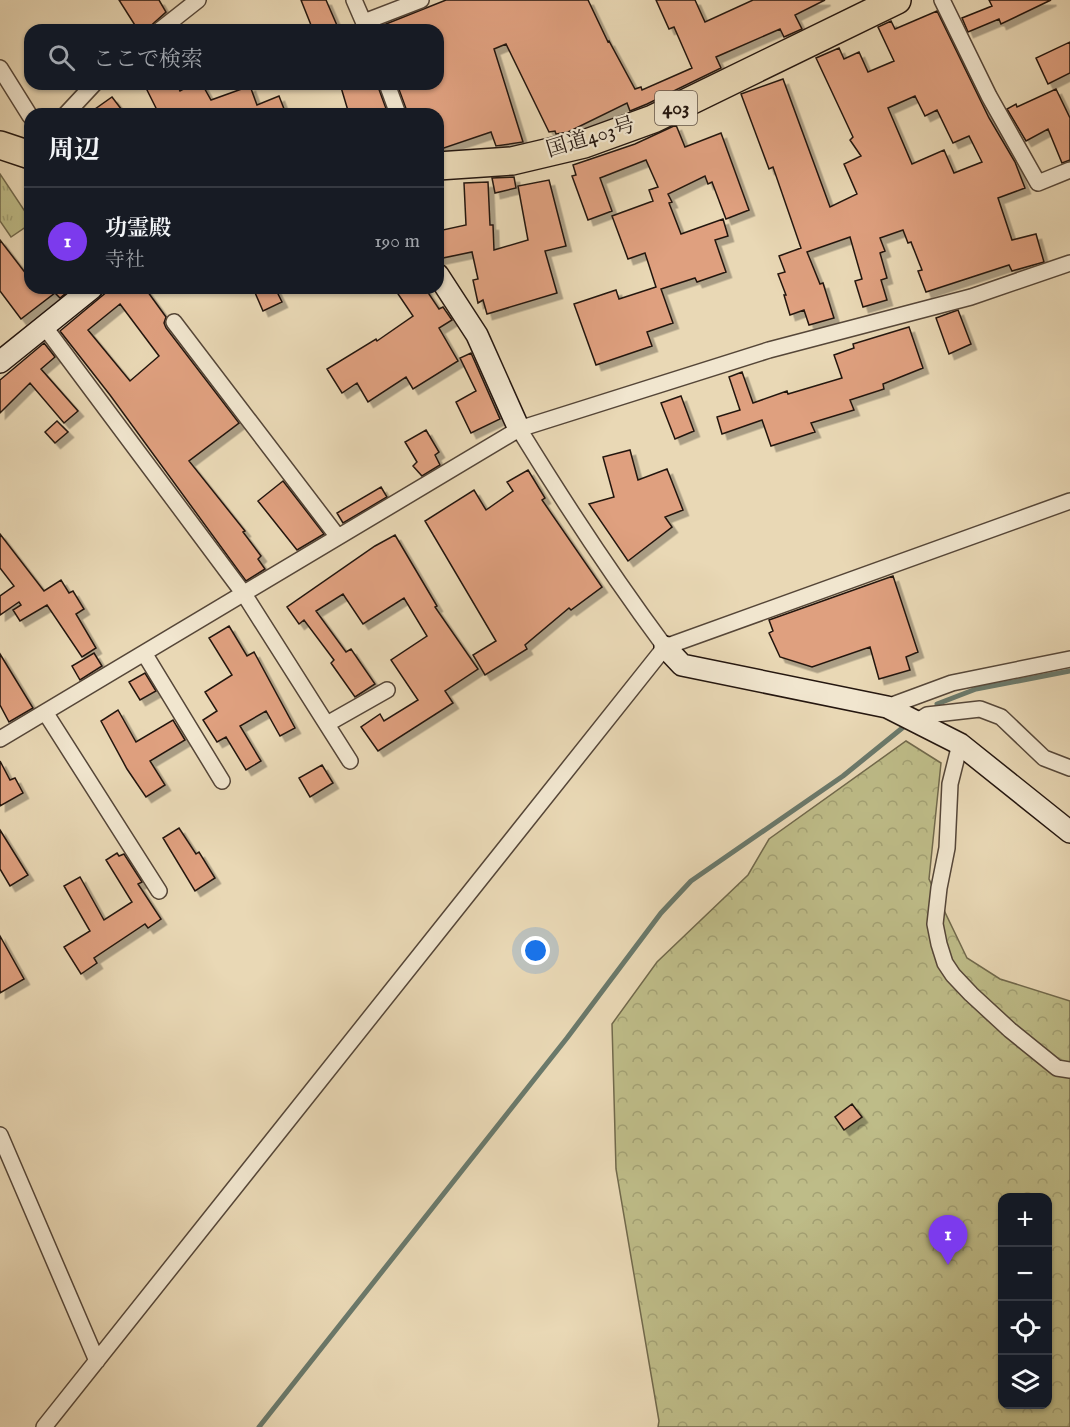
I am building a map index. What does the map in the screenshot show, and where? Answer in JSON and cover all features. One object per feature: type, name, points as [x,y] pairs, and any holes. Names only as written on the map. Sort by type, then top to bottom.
[{"type":"highway","name":"国道403号","points":[[444,166],[512,160],[584,144],[653,119],[890,2]]},
{"type":"highway","points":[[0,145],[24,152]]},
{"type":"street","points":[[168,24],[198,0]]},
{"type":"street","points":[[354,0],[364,24]]},
{"type":"street","points":[[369,24],[421,0]]},
{"type":"street","points":[[942,0],[989,96],[1038,183],[1070,170]]},
{"type":"street","points":[[0,68],[25,108]]},
{"type":"street","points":[[72,108],[88,90]]},
{"type":"street","points":[[389,90],[396,108]]},
{"type":"street","points":[[0,739],[519,429],[768,350],[971,297],[1070,263]]},
{"type":"street","points":[[444,281],[477,335],[519,429],[563,502],[614,578],[665,647],[682,665],[887,707],[960,744],[1070,832]]},
{"type":"street","points":[[0,362],[84,294]]},
{"type":"street","points":[[174,322],[338,537]]},
{"type":"street","points":[[44,326],[244,594],[350,761]]},
{"type":"street","points":[[45,1427],[665,647],[1070,501]]},
{"type":"street","points":[[144,653],[222,781]]},
{"type":"street","points":[[887,707],[952,683],[1070,659]]},
{"type":"street","points":[[327,724],[387,690]]},
{"type":"street","points":[[916,722],[927,715],[980,709],[1001,717],[1044,758],[1070,768]]},
{"type":"street","points":[[45,712],[159,891]]},
{"type":"street","points":[[960,744],[950,784],[947,848],[935,924],[945,963],[971,994],[1010,1030],[1057,1068],[1070,1070]]},
{"type":"street","points":[[0,1135],[97,1360]]},
{"type":"green space","points":[[0,174],[24,210],[24,228],[11,237],[0,221]]},
{"type":"green space","points":[[906,741],[941,763],[929,879],[967,958],[1000,979],[1070,1001],[1070,1427],[658,1427],[659,1421],[616,1169],[612,1024],[657,962],[748,875],[769,839]]},
{"type":"building","points":[[119,0],[159,0],[166,12],[153,24],[134,24]]},
{"type":"building","points":[[301,0],[326,0],[336,24],[311,24]]},
{"type":"building","points":[[446,0],[588,0],[608,42],[635,89],[641,87],[642,90],[692,68],[674,27],[669,29],[656,0],[695,0],[705,22],[753,0],[825,0],[795,15],[802,29],[784,37],[780,29],[716,57],[721,68],[647,104],[630,111],[627,103],[568,132],[556,134],[555,131],[549,132],[506,44],[494,49],[523,142],[496,146],[491,132],[444,148],[444,108],[406,108],[399,90],[444,90],[444,24],[386,24]]},
{"type":"building","points":[[989,0],[1051,0],[1001,24],[999,19],[968,32],[962,18],[992,6]]},
{"type":"building","points":[[937,11],[989,118],[1015,162],[1025,188],[998,198],[1012,240],[1036,234],[1044,262],[1012,271],[1009,265],[926,292],[918,271],[922,270],[911,242],[908,243],[903,230],[880,238],[885,251],[880,253],[887,278],[881,280],[887,300],[863,307],[855,281],[862,279],[850,237],[807,252],[820,284],[823,283],[834,318],[809,325],[804,310],[790,315],[784,295],[786,295],[778,274],[785,272],[779,256],[801,248],[773,167],[769,169],[741,94],[783,79],[830,207],[857,194],[844,164],[861,156],[850,140],[853,137],[816,58],[839,48],[844,59],[859,52],[868,72],[894,61],[878,27],[891,21],[895,29]],"holes":[[[915,96],[925,116],[937,110],[953,143],[969,136],[982,162],[954,173],[944,150],[912,164],[888,108]]]},
{"type":"building","points":[[1070,42],[1070,73],[1048,84],[1036,58]]},
{"type":"building","points":[[1056,89],[1070,118],[1070,160],[1062,163],[1048,129],[1026,141],[1007,109],[1016,104],[1017,107]]},
{"type":"building","points":[[147,90],[205,90],[211,100],[239,90],[251,90],[257,105],[279,96],[284,108],[156,108]]},
{"type":"building","points":[[342,90],[379,90],[386,108],[347,108]]},
{"type":"building","points":[[112,97],[120,108],[96,108]]},
{"type":"building","points":[[676,125],[685,147],[721,133],[749,210],[726,219],[712,182],[708,184],[705,176],[668,194],[672,202],[669,203],[681,234],[723,219],[728,236],[715,240],[726,272],[697,282],[695,278],[661,289],[673,323],[647,332],[652,346],[596,365],[574,304],[616,290],[619,299],[656,287],[645,253],[628,259],[612,216],[653,201],[649,190],[658,187],[646,160],[600,178],[612,211],[588,220],[572,176],[576,175],[573,165],[635,144]]},
{"type":"building","points":[[514,177],[516,188],[495,193],[492,178]]},
{"type":"building","points":[[549,180],[566,246],[545,251],[557,293],[487,314],[483,300],[478,303],[473,280],[478,279],[472,252],[444,258],[444,230],[466,225],[464,183],[488,182],[494,250],[528,240],[518,186]]},
{"type":"building","points":[[0,240],[24,271],[24,294],[54,294],[21,319],[0,291]]},
{"type":"building","points":[[104,294],[149,294],[166,317],[164,323],[166,328],[239,423],[189,461],[245,531],[243,532],[261,556],[258,559],[265,569],[246,581],[110,395],[60,331]],"holes":[[[120,304],[159,356],[130,381],[88,330]]]},
{"type":"building","points":[[256,294],[278,294],[282,302],[263,311]]},
{"type":"building","points":[[398,294],[429,294],[439,309],[443,307],[452,320],[439,328],[458,361],[413,389],[406,377],[368,402],[357,383],[342,393],[327,369],[376,339],[377,341],[413,316]]},
{"type":"building","points":[[958,310],[971,344],[949,354],[936,318]]},
{"type":"building","points":[[909,327],[923,368],[883,384],[884,389],[850,400],[854,410],[811,423],[815,432],[771,446],[762,420],[722,434],[717,417],[740,410],[729,377],[742,372],[753,403],[787,391],[788,394],[842,378],[834,355],[854,348],[853,344]]},
{"type":"building","points":[[44,343],[55,357],[41,369],[78,411],[64,423],[30,383],[0,413],[0,380]]},
{"type":"building","points":[[471,353],[500,419],[471,433],[456,402],[476,391],[460,358]]},
{"type":"building","points":[[681,396],[694,431],[675,439],[661,403]]},
{"type":"building","points":[[57,421],[68,432],[55,443],[45,432]]},
{"type":"building","points":[[426,430],[439,452],[435,455],[440,465],[422,476],[413,466],[417,462],[405,442]]},
{"type":"building","points":[[630,450],[638,480],[667,469],[683,510],[665,517],[672,527],[628,561],[589,504],[614,497],[603,457]]},
{"type":"building","points":[[528,470],[545,498],[542,500],[602,587],[571,610],[569,608],[525,645],[527,649],[485,675],[473,655],[496,641],[425,521],[474,490],[486,510],[513,491],[507,482]]},
{"type":"building","points":[[283,481],[324,534],[297,550],[258,501]]},
{"type":"building","points":[[381,487],[387,497],[343,523],[337,513]]},
{"type":"building","points":[[0,534],[44,591],[61,580],[69,593],[73,591],[84,609],[76,614],[96,648],[82,657],[47,605],[20,621],[13,610],[21,605],[19,602],[0,615],[0,596],[14,586],[0,568]]},
{"type":"building","points":[[395,535],[437,606],[435,607],[478,669],[445,691],[453,703],[378,751],[361,727],[380,714],[384,721],[418,700],[391,660],[427,636],[404,598],[363,624],[343,594],[316,611],[346,652],[351,649],[375,684],[355,697],[331,663],[334,660],[304,620],[299,624],[287,607],[375,546]]},
{"type":"building","points":[[893,576],[918,652],[906,657],[910,670],[879,679],[870,647],[812,667],[780,657],[769,633],[773,631],[769,620]]},
{"type":"building","points":[[229,626],[247,656],[254,652],[295,728],[280,736],[266,711],[240,726],[261,761],[246,770],[226,737],[217,742],[203,720],[217,711],[205,692],[232,675],[209,638]]},
{"type":"building","points":[[94,653],[102,666],[80,680],[72,666]]},
{"type":"building","points":[[0,654],[33,708],[9,722],[0,705]]},
{"type":"building","points":[[145,673],[156,691],[140,700],[129,682]]},
{"type":"building","points":[[118,710],[136,742],[173,720],[185,740],[150,761],[165,785],[146,797],[127,769],[101,721]]},
{"type":"building","points":[[0,761],[10,780],[15,778],[23,793],[0,806]]},
{"type":"building","points":[[322,765],[333,783],[310,797],[299,778]]},
{"type":"building","points":[[179,828],[196,854],[199,852],[215,878],[195,891],[163,838]]},
{"type":"building","points":[[0,830],[28,875],[10,886],[0,869]]},
{"type":"building","points":[[117,853],[119,856],[124,854],[142,882],[138,884],[161,919],[148,928],[145,924],[94,958],[97,963],[81,974],[64,947],[90,931],[64,886],[80,877],[104,920],[132,902],[106,860]]},
{"type":"building","points":[[0,936],[24,979],[0,993]]},
{"type":"building","points":[[852,1104],[862,1117],[844,1130],[835,1117]]},
{"type":"waterway","points":[[937,704],[976,689],[1070,671]]},
{"type":"waterway","points":[[259,1427],[567,1038],[661,913],[691,881],[843,776],[906,725]]},
{"type":"place","name":"功霊殿","points":[[948,1265]]}]
